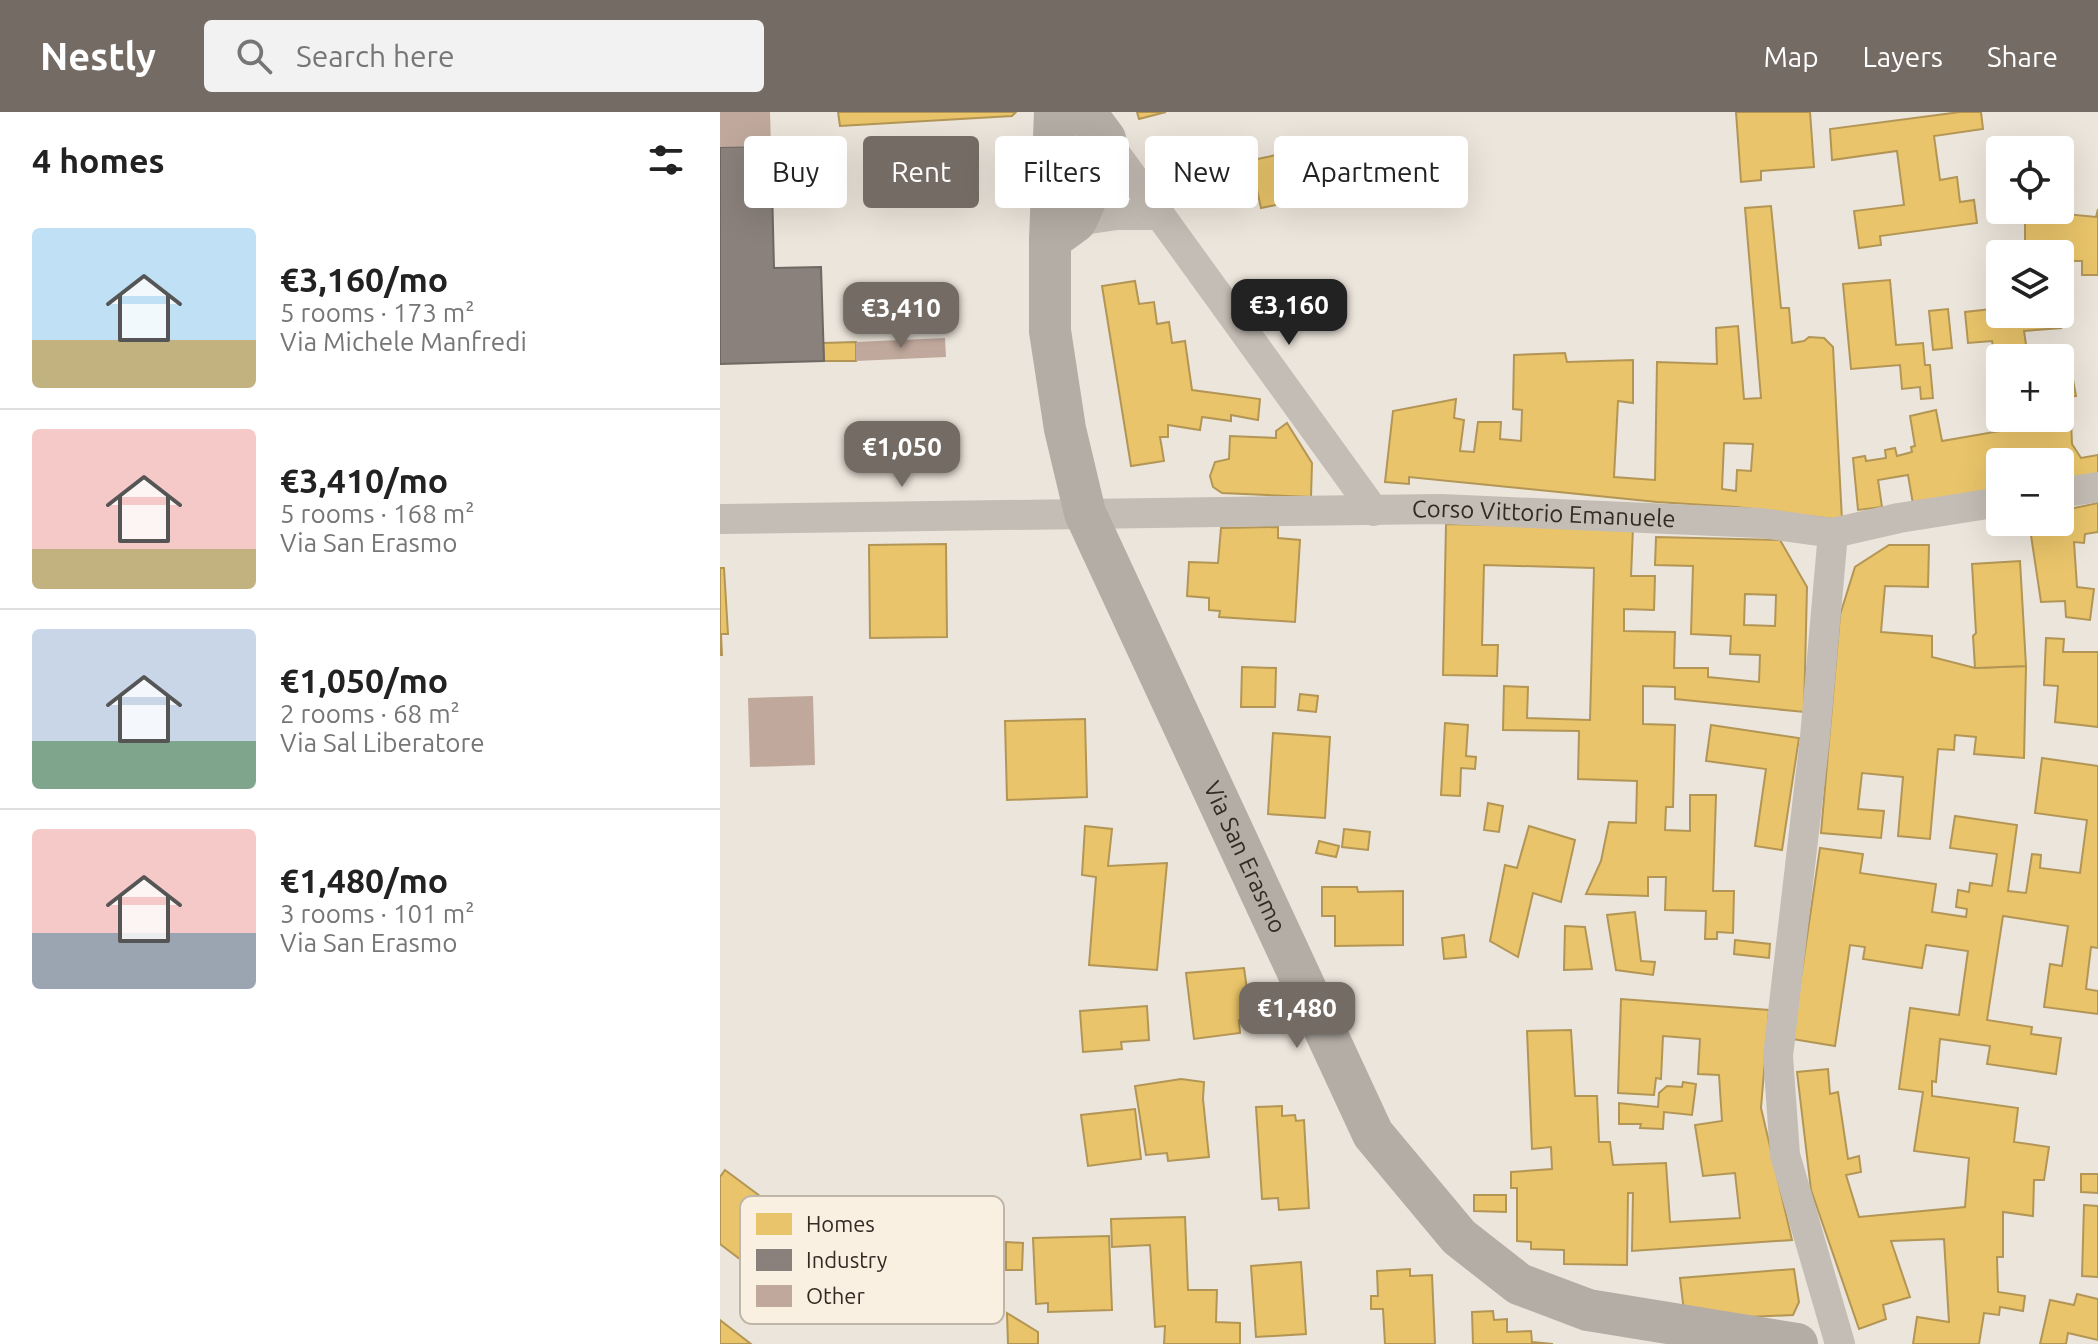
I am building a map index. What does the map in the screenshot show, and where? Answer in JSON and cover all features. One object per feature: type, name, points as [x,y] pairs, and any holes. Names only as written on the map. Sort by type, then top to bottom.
[{"type":"main road","name":"Via San Erasmo","points":[[1055,112],[1055,136]]},
{"type":"main road","name":"Via San Erasmo","points":[[1063,230],[1094,181],[1095,126]]},
{"type":"main road","name":"Via San Erasmo","points":[[1060,208],[1063,230],[1050,331],[1065,429],[1085,513],[1373,1134],[1459,1237],[1519,1284],[1588,1310],[1797,1344]]},
{"type":"street","points":[[1095,126],[1374,511]]},
{"type":"street","points":[[1063,230],[1117,215],[1160,215]]},
{"type":"street","points":[[2074,491],[2098,487]]},
{"type":"street","name":"Corso Vittorio Emanuele","points":[[720,519],[1441,509],[1746,522],[1833,533],[1899,518],[1986,504]]},
{"type":"street","points":[[1833,533],[1815,737],[1778,1056],[1785,1155],[1840,1344]]},
{"type":"building: Homes","points":[[838,112],[1016,112],[1012,116],[840,126]]},
{"type":"building: Homes","points":[[1137,112],[1166,112],[1139,119]]},
{"type":"building: Homes","points":[[1736,112],[1810,112],[1814,167],[1761,171],[1761,180],[1741,182]]},
{"type":"building: Homes","points":[[1981,112],[1983,129],[1934,136],[1940,180],[1957,177],[1960,202],[1974,200],[1977,223],[1880,236],[1881,245],[1859,248],[1854,211],[1904,205],[1897,151],[1832,160],[1830,129]]},
{"type":"building: Homes","points":[[1274,156],[1274,205],[1261,208],[1258,194],[1258,159]]},
{"type":"building: Homes","points":[[1771,206],[1781,308],[1789,308],[1792,343],[1809,337],[1824,338],[1833,347],[1842,520],[1736,507],[1409,477],[1409,484],[1385,482],[1393,411],[1456,399],[1454,418],[1464,420],[1460,451],[1474,452],[1478,422],[1501,422],[1500,439],[1521,441],[1522,410],[1513,409],[1514,355],[1565,353],[1567,362],[1633,360],[1633,403],[1618,401],[1614,477],[1655,480],[1657,362],[1717,364],[1716,328],[1738,326],[1744,399],[1761,398],[1745,208]],"holes":[[[1724,443],[1753,444],[1751,471],[1737,470],[1736,491],[1722,489]]]},
{"type":"building: Homes","points":[[2098,209],[2098,275],[2082,275],[2082,261],[2074,261],[2074,240],[2025,240],[2025,224],[2074,224],[2074,215],[2096,217]]},
{"type":"building: Homes","points":[[1890,280],[1896,345],[1923,343],[1925,365],[1930,365],[1933,398],[1921,399],[1920,387],[1902,389],[1900,365],[1851,369],[1843,284]]},
{"type":"building: Homes","points":[[1135,281],[1139,304],[1154,302],[1157,324],[1169,322],[1172,343],[1185,341],[1192,390],[1260,399],[1258,420],[1231,415],[1231,421],[1202,417],[1200,430],[1168,425],[1168,437],[1160,437],[1164,461],[1131,466],[1102,286]]},
{"type":"building: Homes","points":[[1948,309],[1952,348],[1933,350],[1929,311]]},
{"type":"building: Homes","points":[[1986,310],[1986,328],[2061,328],[2024,331],[2026,344],[1992,344],[1992,341],[1968,343],[1965,312]]},
{"type":"building: Homes","points":[[856,342],[856,361],[824,361],[823,343]]},
{"type":"building: Homes","points":[[1936,410],[1942,441],[1994,432],[2071,432],[2072,444],[2081,458],[2098,455],[2098,475],[2074,479],[2074,448],[1986,448],[1986,492],[1913,504],[1908,475],[1878,480],[1882,507],[1858,510],[1853,458],[1865,456],[1866,461],[1886,458],[1885,450],[1895,448],[1897,456],[1912,452],[1911,447],[1915,446],[1910,416]]},
{"type":"building: Homes","points":[[1287,423],[1312,463],[1311,497],[1222,493],[1213,487],[1210,476],[1215,462],[1229,459],[1230,436],[1276,438],[1276,431]]},
{"type":"building: Homes","points":[[2098,503],[2098,532],[2085,534],[2084,543],[2074,542],[2077,587],[2094,589],[2090,620],[2066,617],[2065,601],[2041,602],[2031,536],[2074,536],[2074,508]]},
{"type":"building: Homes","points":[[1446,524],[1633,528],[1631,576],[1655,576],[1654,610],[1624,609],[1624,631],[1675,632],[1674,668],[1708,668],[1708,677],[1759,682],[1760,655],[1730,654],[1731,636],[1691,634],[1693,566],[1655,565],[1656,537],[1780,540],[1807,587],[1804,712],[1675,699],[1675,687],[1643,686],[1643,724],[1675,725],[1673,807],[1666,807],[1665,830],[1690,831],[1690,795],[1716,795],[1713,891],[1734,891],[1733,933],[1717,932],[1717,939],[1705,939],[1706,911],[1665,910],[1666,877],[1648,877],[1648,896],[1586,894],[1601,861],[1609,822],[1636,823],[1637,781],[1578,779],[1579,731],[1503,730],[1504,686],[1528,687],[1527,718],[1590,720],[1594,568],[1484,565],[1482,645],[1498,645],[1497,676],[1443,675]],"holes":[[[1745,594],[1776,595],[1775,626],[1744,625]]]},
{"type":"building: Homes","points":[[1278,527],[1278,538],[1300,540],[1295,622],[1219,617],[1220,611],[1209,610],[1209,598],[1187,596],[1189,562],[1218,563],[1221,528]]},
{"type":"building: Homes","points":[[946,544],[947,637],[870,638],[869,545]]},
{"type":"building: Homes","points":[[1889,545],[1929,545],[1928,587],[1885,586],[1881,632],[1932,636],[1932,657],[1975,668],[2026,666],[2024,758],[1974,754],[1976,737],[1955,735],[1954,750],[1938,749],[1930,839],[1898,836],[1903,777],[1862,773],[1858,809],[1884,811],[1881,838],[1821,833],[1840,615],[1855,567]]},
{"type":"building: Homes","points":[[2020,561],[2026,666],[1975,668],[1972,564]]},
{"type":"building: Homes","points":[[720,568],[724,568],[728,634],[721,634],[722,655],[720,655]]},
{"type":"building: Homes","points":[[2046,638],[2064,639],[2063,652],[2098,652],[2098,727],[2055,722],[2058,686],[2044,685]]},
{"type":"building: Homes","points":[[1242,667],[1276,668],[1275,707],[1241,707]]},
{"type":"building: Homes","points":[[1300,694],[1318,696],[1316,712],[1298,710]]},
{"type":"building: Homes","points":[[1085,719],[1087,797],[1007,800],[1005,721]]},
{"type":"building: Homes","points":[[1445,723],[1468,725],[1466,756],[1476,757],[1475,769],[1461,768],[1460,796],[1441,795]]},
{"type":"building: Homes","points":[[1711,725],[1799,738],[1782,850],[1755,846],[1766,769],[1706,761]]},
{"type":"building: Homes","points":[[1273,733],[1330,737],[1325,818],[1268,814]]},
{"type":"building: Homes","points":[[2042,758],[2098,766],[2098,948],[2091,947],[2086,989],[2098,991],[2098,1014],[2044,1007],[2050,964],[2062,966],[2068,926],[2003,916],[1987,1020],[2032,1027],[2031,1034],[2061,1038],[2056,1074],[1987,1064],[1990,1046],[1940,1039],[1932,1096],[2018,1108],[2014,1142],[2049,1147],[2044,1180],[2034,1180],[2033,1216],[2003,1212],[2003,1257],[1997,1257],[1998,1292],[2025,1296],[2023,1311],[2000,1307],[1999,1315],[1984,1313],[1979,1344],[1913,1344],[1917,1317],[1949,1322],[1944,1239],[1891,1241],[1910,1297],[1883,1305],[1886,1319],[1859,1329],[1811,1190],[1797,1072],[1828,1069],[1830,1094],[1838,1092],[1848,1159],[1859,1156],[1861,1172],[1846,1175],[1859,1217],[1965,1207],[1969,1158],[1914,1151],[1923,1092],[1899,1089],[1910,1008],[1959,1015],[1968,951],[1926,945],[1922,968],[1863,959],[1865,947],[1850,945],[1835,1046],[1792,1039],[1820,848],[1863,854],[1860,873],[1936,884],[1932,912],[1966,917],[1967,909],[1956,907],[1958,890],[1969,892],[1970,883],[1992,886],[1997,854],[1950,848],[1955,816],[2017,825],[2008,891],[2026,893],[2032,854],[2041,855],[2040,868],[2080,873],[2087,820],[2035,813]]},
{"type":"building: Homes","points":[[1488,803],[1503,806],[1499,832],[1484,830]]},
{"type":"building: Homes","points":[[1085,826],[1112,829],[1108,866],[1167,863],[1157,970],[1089,965],[1096,877],[1082,875]]},
{"type":"building: Homes","points":[[1529,826],[1575,840],[1561,902],[1533,893],[1518,957],[1490,941],[1505,865],[1517,868]]},
{"type":"building: Homes","points":[[1344,829],[1370,832],[1368,850],[1342,847]]},
{"type":"building: Homes","points":[[1319,841],[1339,846],[1336,857],[1316,853]]},
{"type":"building: Homes","points":[[1322,887],[1357,887],[1358,892],[1403,891],[1403,945],[1335,946],[1335,916],[1322,916]]},
{"type":"building: Homes","points":[[1635,912],[1641,961],[1655,962],[1653,975],[1616,970],[1607,915]]},
{"type":"building: Homes","points":[[1565,926],[1585,927],[1592,969],[1564,970]]},
{"type":"building: Homes","points":[[1464,935],[1466,957],[1444,959],[1442,938]]},
{"type":"building: Homes","points":[[1735,940],[1770,944],[1769,958],[1734,954]]},
{"type":"building: Homes","points":[[1244,968],[1251,1018],[1239,1020],[1240,1033],[1194,1039],[1186,973]]},
{"type":"building: Homes","points":[[1621,999],[1769,1010],[1761,1108],[1792,1240],[1632,1251],[1633,1193],[1628,1193],[1627,1265],[1564,1264],[1564,1250],[1531,1249],[1531,1242],[1517,1241],[1517,1188],[1511,1188],[1511,1172],[1552,1169],[1551,1147],[1532,1149],[1527,1031],[1571,1030],[1575,1096],[1597,1096],[1599,1142],[1610,1142],[1613,1165],[1666,1163],[1670,1222],[1740,1218],[1735,1173],[1703,1176],[1695,1125],[1722,1121],[1719,1075],[1698,1074],[1700,1039],[1663,1036],[1661,1079],[1656,1078],[1654,1095],[1618,1093]]},
{"type":"building: Homes","points":[[1147,1006],[1149,1040],[1121,1042],[1122,1049],[1083,1052],[1080,1011]]},
{"type":"building: Homes","points":[[1181,1079],[1204,1082],[1209,1157],[1168,1161],[1167,1153],[1146,1155],[1135,1086]]},
{"type":"building: Homes","points":[[1683,1082],[1696,1084],[1692,1115],[1664,1112],[1663,1129],[1640,1128],[1641,1124],[1619,1124],[1619,1103],[1658,1107],[1659,1093],[1667,1086],[1682,1087]]},
{"type":"building: Homes","points":[[1282,1106],[1282,1116],[1295,1115],[1296,1121],[1304,1120],[1309,1208],[1279,1210],[1278,1198],[1262,1199],[1256,1107]]},
{"type":"building: Homes","points":[[1135,1109],[1141,1159],[1088,1166],[1081,1115]]},
{"type":"building: Homes","points":[[725,1170],[760,1196],[740,1196],[740,1259],[720,1244],[720,1177]]},
{"type":"building: Homes","points":[[2081,1174],[2098,1174],[2098,1193],[2081,1192]]},
{"type":"building: Homes","points":[[1474,1195],[1506,1195],[1506,1212],[1474,1211]]},
{"type":"building: Homes","points":[[2084,1205],[2098,1206],[2098,1277],[2082,1276]]},
{"type":"building: Homes","points":[[1185,1217],[1188,1290],[1217,1290],[1216,1322],[1240,1323],[1240,1344],[1164,1344],[1165,1326],[1155,1327],[1150,1245],[1112,1247],[1111,1219]]},
{"type":"building: Homes","points":[[1109,1236],[1112,1310],[1048,1312],[1048,1303],[1036,1304],[1033,1238]]},
{"type":"building: Homes","points":[[1006,1242],[1023,1243],[1022,1270],[1006,1270]]},
{"type":"building: Homes","points":[[1301,1262],[1306,1334],[1256,1337],[1251,1266]]},
{"type":"building: Homes","points":[[1410,1269],[1410,1276],[1432,1275],[1435,1344],[1385,1344],[1383,1309],[1371,1309],[1371,1296],[1378,1296],[1377,1271]]},
{"type":"building: Homes","points":[[1794,1269],[1799,1302],[1793,1315],[1705,1319],[1684,1312],[1680,1278]]},
{"type":"building: Homes","points":[[2077,1294],[2098,1299],[2098,1340],[2068,1333],[2066,1344],[2040,1344],[2050,1300],[2074,1305]]},
{"type":"building: Homes","points":[[1493,1311],[1494,1320],[1507,1319],[1507,1332],[1531,1331],[1532,1342],[1553,1344],[1473,1344],[1472,1312]]},
{"type":"building: Homes","points":[[1007,1313],[1038,1332],[1038,1344],[1008,1344]]},
{"type":"building: Homes","points":[[720,1320],[751,1344],[720,1344]]},
{"type":"building: Industry","points":[[720,147],[744,147],[744,208],[773,208],[774,268],[821,267],[824,361],[720,364]]},
{"type":"building: Other","points":[[720,112],[770,112],[771,136],[744,136],[744,147],[720,147]]},
{"type":"building: Other","points":[[945,338],[946,357],[856,361],[856,342]]},
{"type":"building: Other","points":[[813,696],[815,765],[750,767],[748,698]]}]
